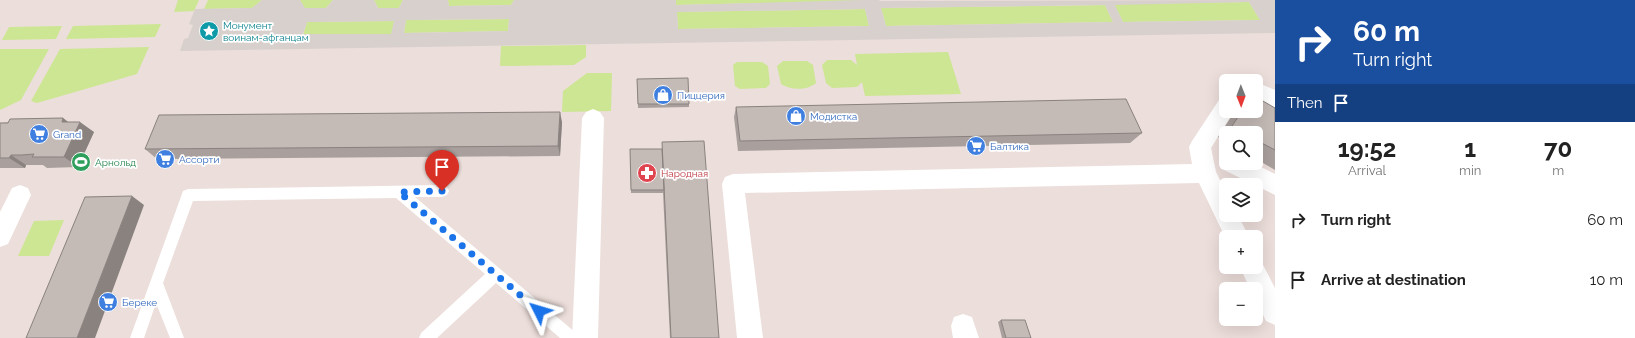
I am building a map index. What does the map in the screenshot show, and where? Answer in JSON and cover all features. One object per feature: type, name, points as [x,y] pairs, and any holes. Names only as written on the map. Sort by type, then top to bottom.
[{"type":"street","points":[[1263,97],[1273,107]]},
{"type":"street","points":[[1219,117],[1200,147],[1204,172],[1233,230]]},
{"type":"street","points":[[585,338],[593,118]]},
{"type":"street","points":[[1200,147],[1219,156]]},
{"type":"street","points":[[1246,170],[1275,185]]},
{"type":"street","points":[[750,338],[733,184],[1204,172]]},
{"type":"street","points":[[0,236],[20,195]]},
{"type":"street","points":[[1256,274],[1275,313]]},
{"type":"lane","points":[[137,338],[188,195],[442,191]]},
{"type":"lane","points":[[399,192],[571,338]]},
{"type":"lane","points":[[426,338],[495,274]]},
{"type":"lane","points":[[156,284],[177,338]]},
{"type":"green space","points":[[178,0],[199,0],[194,11],[174,12]]},
{"type":"green space","points":[[208,0],[262,0],[252,8],[204,9]]},
{"type":"green space","points":[[300,0],[333,0],[326,8],[304,8]]},
{"type":"green space","points":[[374,0],[403,0],[399,8],[378,8]]},
{"type":"green space","points":[[448,0],[514,0],[511,5],[449,6]]},
{"type":"green space","points":[[676,0],[862,0],[862,1],[676,5]]},
{"type":"green space","points":[[1249,2],[1260,20],[1123,22],[1114,4]]},
{"type":"green space","points":[[1105,5],[1113,22],[886,26],[881,8]]},
{"type":"green space","points":[[865,9],[869,26],[678,29],[677,12]]},
{"type":"green space","points":[[509,19],[508,31],[404,33],[406,20]]},
{"type":"green space","points":[[394,21],[392,34],[303,35],[307,22]]},
{"type":"green space","points":[[161,24],[155,37],[66,39],[73,26]]},
{"type":"green space","points":[[62,26],[56,39],[2,40],[9,27]]},
{"type":"green space","points":[[586,45],[586,57],[574,65],[500,66],[501,46]]},
{"type":"green space","points":[[149,47],[137,74],[37,103],[31,101],[60,49]]},
{"type":"green space","points":[[0,49],[49,49],[21,100],[0,110]]},
{"type":"green space","points":[[948,52],[961,94],[865,96],[862,82],[857,87],[832,88],[826,83],[822,65],[827,60],[851,60],[857,65],[855,54]]},
{"type":"green space","points":[[783,61],[807,61],[813,65],[816,83],[812,86],[798,89],[789,88],[781,84],[777,66]]},
{"type":"green space","points":[[737,62],[762,62],[768,66],[770,84],[766,88],[740,89],[735,86],[733,65]]},
{"type":"green space","points":[[587,73],[612,73],[611,111],[562,112],[563,91]]},
{"type":"green space","points":[[64,220],[49,256],[18,256],[34,221]]},
{"type":"shaded area","points":[[262,0],[300,0],[305,8],[326,8],[333,0],[374,0],[378,8],[399,8],[403,0],[448,0],[449,6],[511,5],[514,0],[676,0],[676,5],[862,0],[1275,0],[1275,33],[180,51],[184,39],[188,38],[193,25],[189,24],[195,9],[252,8]],"holes":[[[1249,2],[1260,20],[1123,22],[1115,5]],[[1105,5],[1113,22],[886,26],[881,8]],[[865,9],[869,26],[678,29],[677,12]],[[509,19],[508,31],[404,33],[406,20]],[[394,21],[391,34],[303,34],[307,22]]]},
{"type":"building","name":"Пиццерия","points":[[688,78],[689,104],[638,104],[637,79]]},
{"type":"building","points":[[1126,99],[1142,133],[740,141],[736,107]]},
{"type":"building","points":[[1263,101],[1275,108],[1275,150],[1263,144],[1263,126],[1232,126],[1237,118],[1263,118]]},
{"type":"building","points":[[560,112],[558,146],[145,149],[159,115]]},
{"type":"building","points":[[63,118],[62,122],[80,122],[64,157],[32,157],[34,154],[11,155],[9,158],[0,158],[0,123],[8,123],[10,119]]},
{"type":"building","points":[[704,141],[719,338],[671,338],[662,142]]},
{"type":"building","name":"Народная","points":[[630,149],[662,149],[664,190],[631,190]]},
{"type":"building","points":[[132,196],[77,338],[26,338],[85,197]]},
{"type":"building","points":[[1001,320],[1025,320],[1031,338],[1006,338]]},
{"type":"place","name":"Монумент воинам-афганцам","points":[[209,31]]},
{"type":"place","name":"Пиццерия","points":[[663,95]]},
{"type":"place","name":"Модистка","points":[[796,116]]},
{"type":"place","name":"Grand","points":[[39,134]]},
{"type":"place","name":"Балтика","points":[[976,146]]},
{"type":"place","name":"Ассорти","points":[[165,159]]},
{"type":"place","name":"Арнольд","points":[[81,162]]},
{"type":"place","name":"Народная","points":[[647,173]]},
{"type":"place","name":"Береке","points":[[108,302]]},
{"type":"route","points":[[442,191],[399,192],[539,311]]}]
